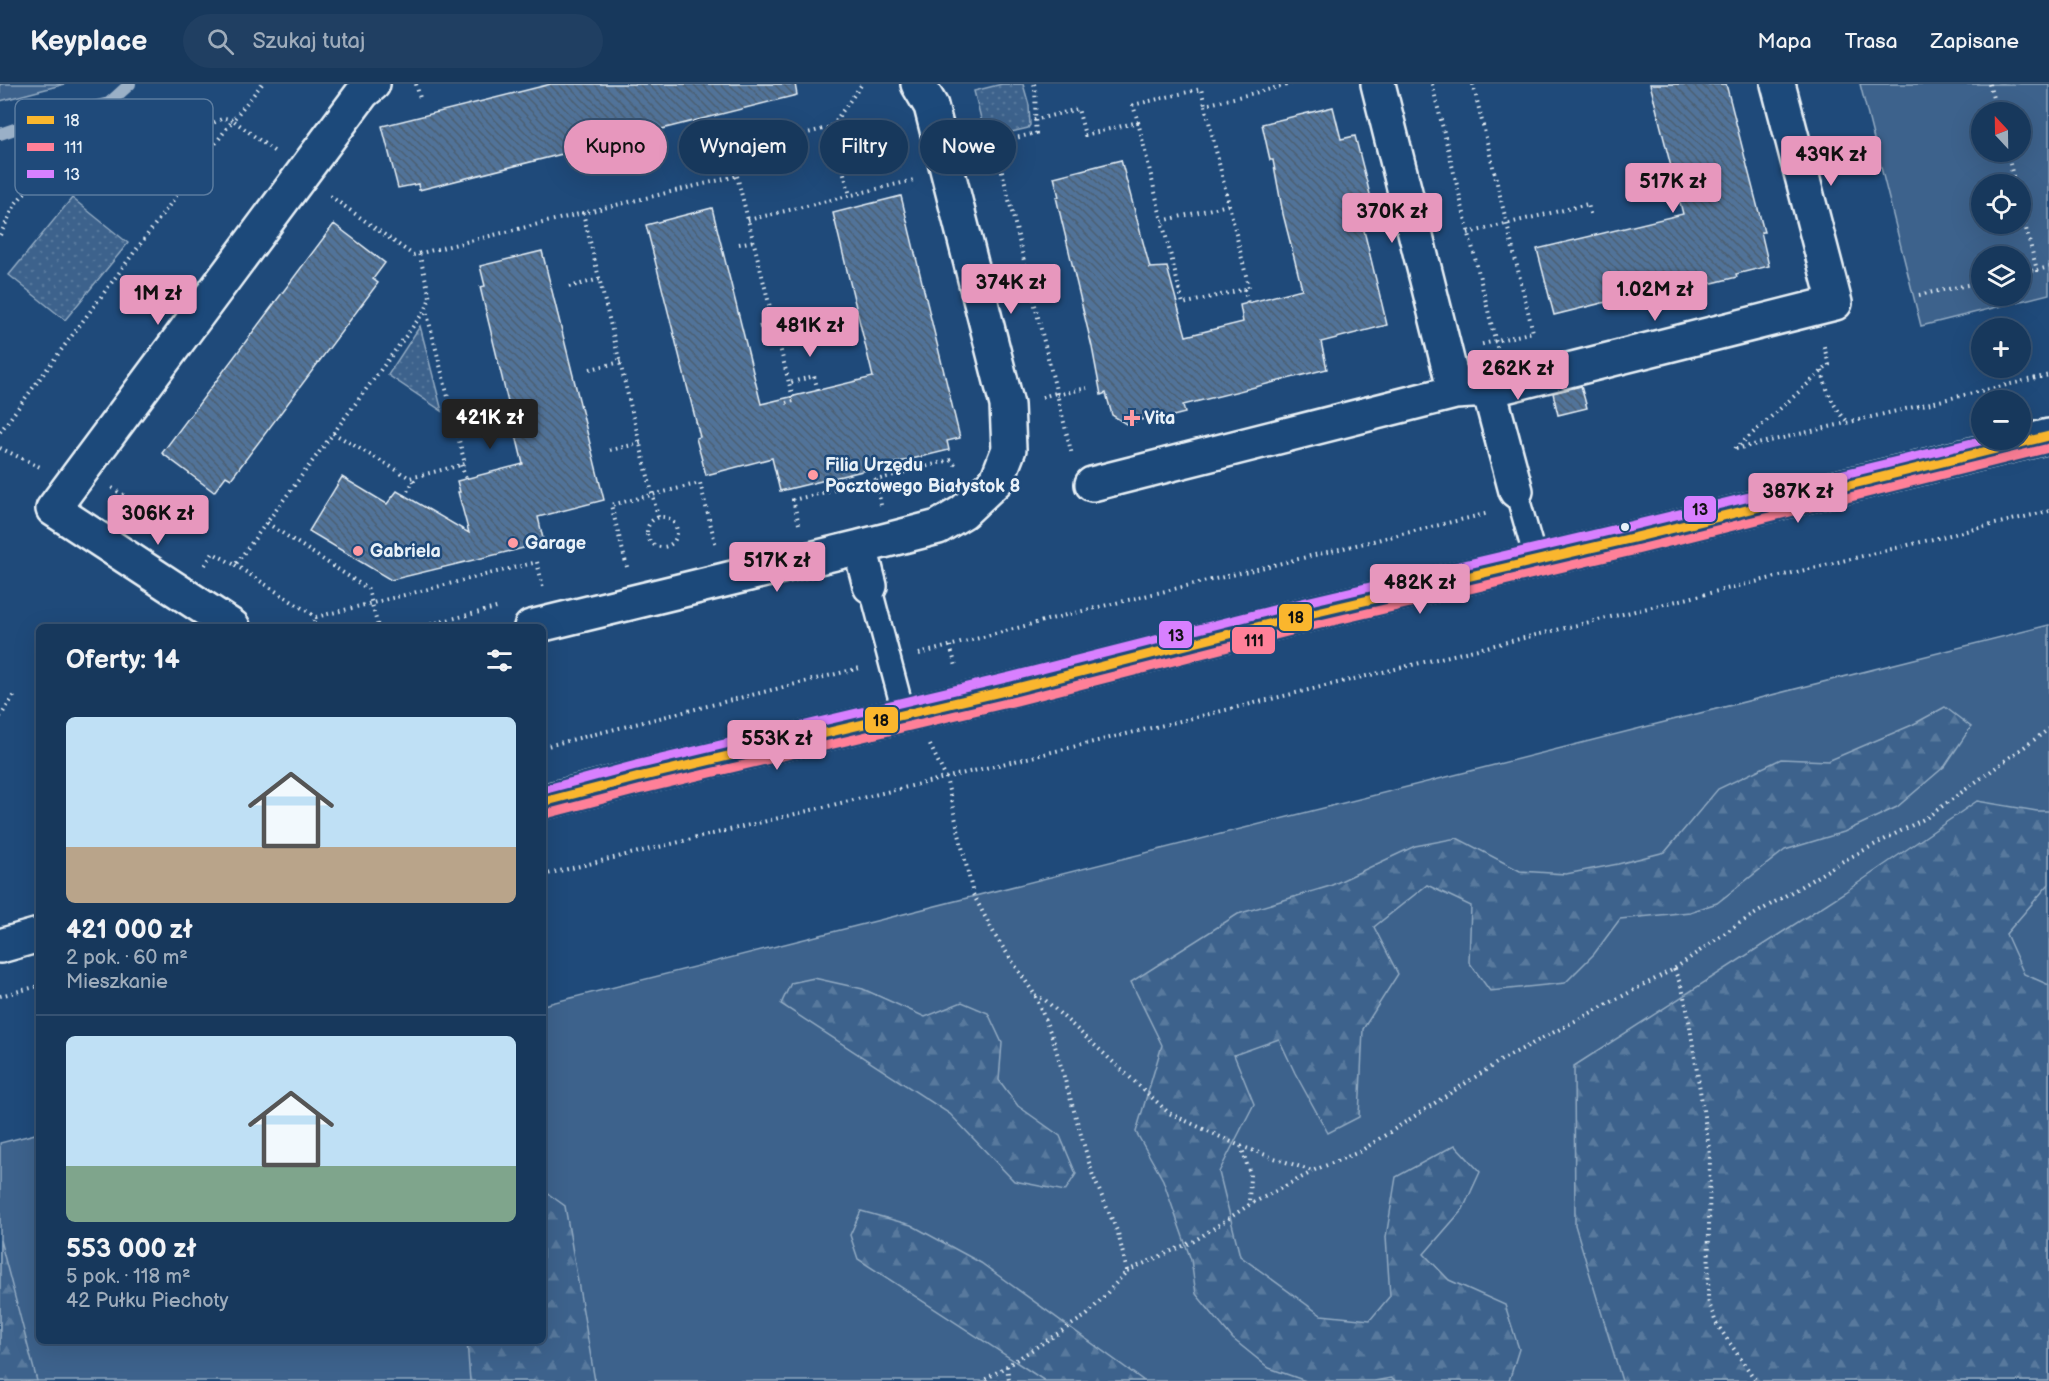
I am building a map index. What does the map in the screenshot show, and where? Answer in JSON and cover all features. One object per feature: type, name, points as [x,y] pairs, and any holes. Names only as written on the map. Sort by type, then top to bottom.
[{"type":"street","points":[[228,624],[53,509],[363,92],[373,84]]},
{"type":"street","points":[[521,616],[860,547],[938,527],[963,512],[997,480],[1009,449],[1007,405],[931,106],[918,84]]},
{"type":"street","points":[[1378,84],[1455,392]]},
{"type":"street","points":[[1092,484],[1455,392],[1497,387],[1835,303],[1778,84]]},
{"type":"street","points":[[1497,387],[1508,501]]},
{"type":"street","points":[[546,800],[2049,436]]},
{"type":"street","points":[[860,547],[870,586]]},
{"type":"street","points":[[0,946],[36,936]]},
{"type":"lane","points":[[1508,501],[1536,561]]},
{"type":"lane","points":[[870,586],[904,715]]},
{"type":"path","points":[[213,147],[262,84]]},
{"type":"path","points":[[417,84],[420,98]]},
{"type":"path","points":[[836,120],[862,84]]},
{"type":"path","points":[[1016,138],[1036,133],[1034,84]]},
{"type":"path","points":[[1205,105],[1291,84]]},
{"type":"path","points":[[1432,84],[1495,341],[1497,387]]},
{"type":"path","points":[[1445,354],[1533,332],[1473,84]]},
{"type":"path","points":[[1989,84],[1994,102]]},
{"type":"path","points":[[1201,89],[1205,105],[1249,288],[1183,304],[1133,105],[1201,89]]},
{"type":"path","points":[[1034,120],[1078,109],[1085,135],[1138,122]]},
{"type":"path","points":[[213,123],[224,118],[233,120],[320,188],[413,255],[737,176]]},
{"type":"path","points":[[786,403],[794,401],[731,153],[820,130]]},
{"type":"path","points":[[844,174],[850,195]]},
{"type":"path","points":[[1003,174],[1072,458]]},
{"type":"path","points":[[748,220],[918,179]]},
{"type":"path","points":[[0,234],[16,202],[22,195]]},
{"type":"path","points":[[0,432],[177,195]]},
{"type":"path","points":[[1149,197],[1156,195]]},
{"type":"path","points":[[1468,232],[1588,204],[1592,218]]},
{"type":"path","points":[[1162,221],[1228,205]]},
{"type":"path","points":[[584,213],[658,517]]},
{"type":"path","points":[[2027,234],[2037,270]]},
{"type":"path","points":[[739,244],[754,241]]},
{"type":"path","points":[[235,565],[426,309],[430,297],[419,253]]},
{"type":"path","points":[[2031,271],[2049,267]]},
{"type":"path","points":[[1170,277],[1176,275]]},
{"type":"path","points":[[569,287],[600,279]]},
{"type":"path","points":[[1919,295],[1971,284]]},
{"type":"path","points":[[1244,289],[1248,303]]},
{"type":"path","points":[[410,478],[465,464],[426,309]]},
{"type":"path","points":[[759,327],[774,323]]},
{"type":"path","points":[[1823,342],[1829,365],[1735,449],[2049,375]]},
{"type":"path","points":[[590,369],[621,362]]},
{"type":"path","points":[[1822,371],[1835,409],[1848,422]]},
{"type":"path","points":[[789,382],[814,376],[818,391]]},
{"type":"path","points":[[1051,395],[1087,388]]},
{"type":"path","points":[[333,433],[414,481],[404,496]]},
{"type":"path","points":[[610,450],[640,443]]},
{"type":"path","points":[[461,465],[465,479]]},
{"type":"path","points":[[796,514],[793,500],[876,480]]},
{"type":"path","points":[[629,576],[612,504],[700,483],[718,554]]},
{"type":"path","points":[[110,487],[151,512],[140,527]]},
{"type":"path","points":[[909,656],[1508,501]]},
{"type":"path","points":[[546,874],[2049,510]]},
{"type":"path","points":[[658,517],[668,518],[677,529],[678,535],[673,543],[664,548],[654,546],[647,537],[650,523],[658,517]]},
{"type":"path","points":[[267,523],[368,589],[377,624]]},
{"type":"path","points":[[204,568],[213,553],[316,617],[537,562],[540,574]]},
{"type":"path","points":[[447,624],[521,616]]},
{"type":"path","points":[[312,624],[316,617]]},
{"type":"path","points":[[950,646],[958,672]]},
{"type":"path","points":[[546,746],[862,668]]},
{"type":"path","points":[[0,717],[16,693]]},
{"type":"path","points":[[904,715],[933,749],[946,778],[974,894],[996,936],[1035,995],[1053,1039],[1093,1176],[1118,1233],[1127,1271]]},
{"type":"path","points":[[983,1381],[1088,1315],[1127,1271],[1194,1241],[1249,1205],[1312,1171],[1359,1152],[1503,1059],[1674,969],[1735,926],[1824,873],[1926,818],[2049,729]]},
{"type":"path","points":[[1674,969],[1682,988],[1688,1014],[1710,1154],[1708,1300],[1716,1323],[1756,1381]]},
{"type":"path","points":[[0,996],[36,987]]},
{"type":"path","points":[[1035,995],[1045,1000],[1169,1113],[1240,1146],[1312,1171]]},
{"type":"path","points":[[1240,1146],[1251,1174],[1249,1205]]},
{"type":"path","points":[[1007,1366],[1009,1381]]},
{"type":"green space","points":[[0,84],[65,84],[0,101]]},
{"type":"green space","points":[[1002,84],[1023,84],[1029,105],[1030,125],[1028,128],[1016,131],[1016,120],[981,120],[974,91]]},
{"type":"green space","points":[[1860,84],[2049,84],[2049,294],[2031,298],[2031,246],[1971,246],[1971,306],[2001,306],[1921,326]]},
{"type":"green space","points":[[72,198],[128,243],[65,320],[9,275]]},
{"type":"green space","points":[[420,326],[442,411],[388,375]]},
{"type":"green space","points":[[2049,625],[2049,1381],[0,1381],[0,1143],[36,1134],[36,1344],[546,1344],[546,1004]]},
{"type":"green space","points":[[1945,707],[1971,727],[1945,766],[1897,807],[1844,832],[1785,850],[1717,903],[1690,912],[1620,919],[1594,954],[1565,983],[1490,991],[1469,962],[1471,906],[1427,885],[1374,927],[1398,974],[1363,1029],[1359,1117],[1328,1133],[1279,1039],[1234,1055],[1254,1104],[1219,1172],[1240,1256],[1321,1315],[1370,1320],[1390,1296],[1386,1237],[1396,1177],[1455,1145],[1480,1172],[1463,1209],[1424,1254],[1449,1280],[1505,1305],[1519,1349],[1509,1381],[1395,1381],[1391,1378],[1374,1381],[1306,1381],[1269,1368],[1233,1339],[1196,1294],[1191,1260],[1163,1180],[1136,1132],[1162,1045],[1131,982],[1238,914],[1330,886],[1415,846],[1457,838],[1520,871],[1566,874],[1665,852],[1718,789],[1781,759],[1828,761],[1912,725]]},
{"type":"green space","points":[[1977,801],[2049,811],[2049,884],[2006,934],[2024,974],[2049,985],[2049,1381],[1622,1381],[1575,1225],[1574,1066],[1845,892]]},
{"type":"green space","points":[[814,978],[863,989],[925,1017],[962,1002],[988,1013],[1002,1043],[999,1080],[1018,1106],[1060,1136],[1076,1174],[1065,1191],[1014,1181],[950,1114],[781,1004],[791,983]]},
{"type":"green space","points":[[546,1192],[565,1206],[595,1381],[470,1381],[467,1344],[546,1344]]},
{"type":"green space","points":[[861,1211],[911,1225],[981,1263],[1144,1381],[1045,1381],[858,1259],[850,1235]]},
{"type":"green space","points":[[0,1240],[37,1381],[0,1381]]},
{"type":"building","points":[[551,84],[795,84],[797,95],[698,120],[679,120],[679,125],[667,128],[667,120],[564,120],[564,154],[419,190],[418,184],[398,188],[382,126]]},
{"type":"building","points":[[1650,84],[1726,84],[1764,232],[1761,232],[1769,266],[1700,286],[1698,279],[1554,315],[1537,249],[1683,214]]},
{"type":"building","points":[[1333,107],[1341,139],[1355,136],[1373,206],[1359,210],[1387,325],[1321,342],[1327,369],[1183,405],[1185,413],[1149,422],[1148,418],[1126,424],[1112,415],[1106,393],[1101,395],[1092,347],[1056,197],[1059,197],[1054,177],[1121,160],[1150,268],[1167,267],[1186,336],[1243,322],[1240,305],[1302,289],[1283,214],[1273,160],[1270,160],[1262,124]]},
{"type":"building","points":[[901,196],[960,438],[947,441],[949,450],[780,491],[772,458],[706,475],[696,438],[700,437],[646,225],[712,208],[761,404],[873,377],[833,213]]},
{"type":"building","points":[[334,224],[385,263],[373,279],[378,283],[231,479],[226,476],[214,492],[162,453]]},
{"type":"building","points":[[542,251],[604,500],[538,517],[544,543],[391,580],[309,531],[342,477],[387,504],[397,491],[469,533],[457,481],[523,464],[480,287],[485,286],[480,266]]},
{"type":"building","points":[[1581,386],[1587,408],[1558,415],[1553,393]]},
{"type":"waterway","points":[[113,99],[130,84]]},
{"type":"waterway","points":[[0,134],[15,129]]},
{"type":"transit line","name":"18","points":[[546,801],[639,777],[1013,689],[1292,618],[1633,538],[2049,436]]},
{"type":"transit line","name":"13","points":[[546,789],[636,765],[1010,677],[1289,606],[1971,443]]},
{"type":"transit line","name":"111","points":[[546,814],[2049,448]]},
{"type":"place","name":"Vita","points":[[1132,418]]},
{"type":"place","name":"Filia Urzędu Pocztowego Białystok 8","points":[[813,475]]},
{"type":"place","name":"Garage","points":[[513,543]]},
{"type":"place","name":"Gabriela","points":[[358,551]]}]
